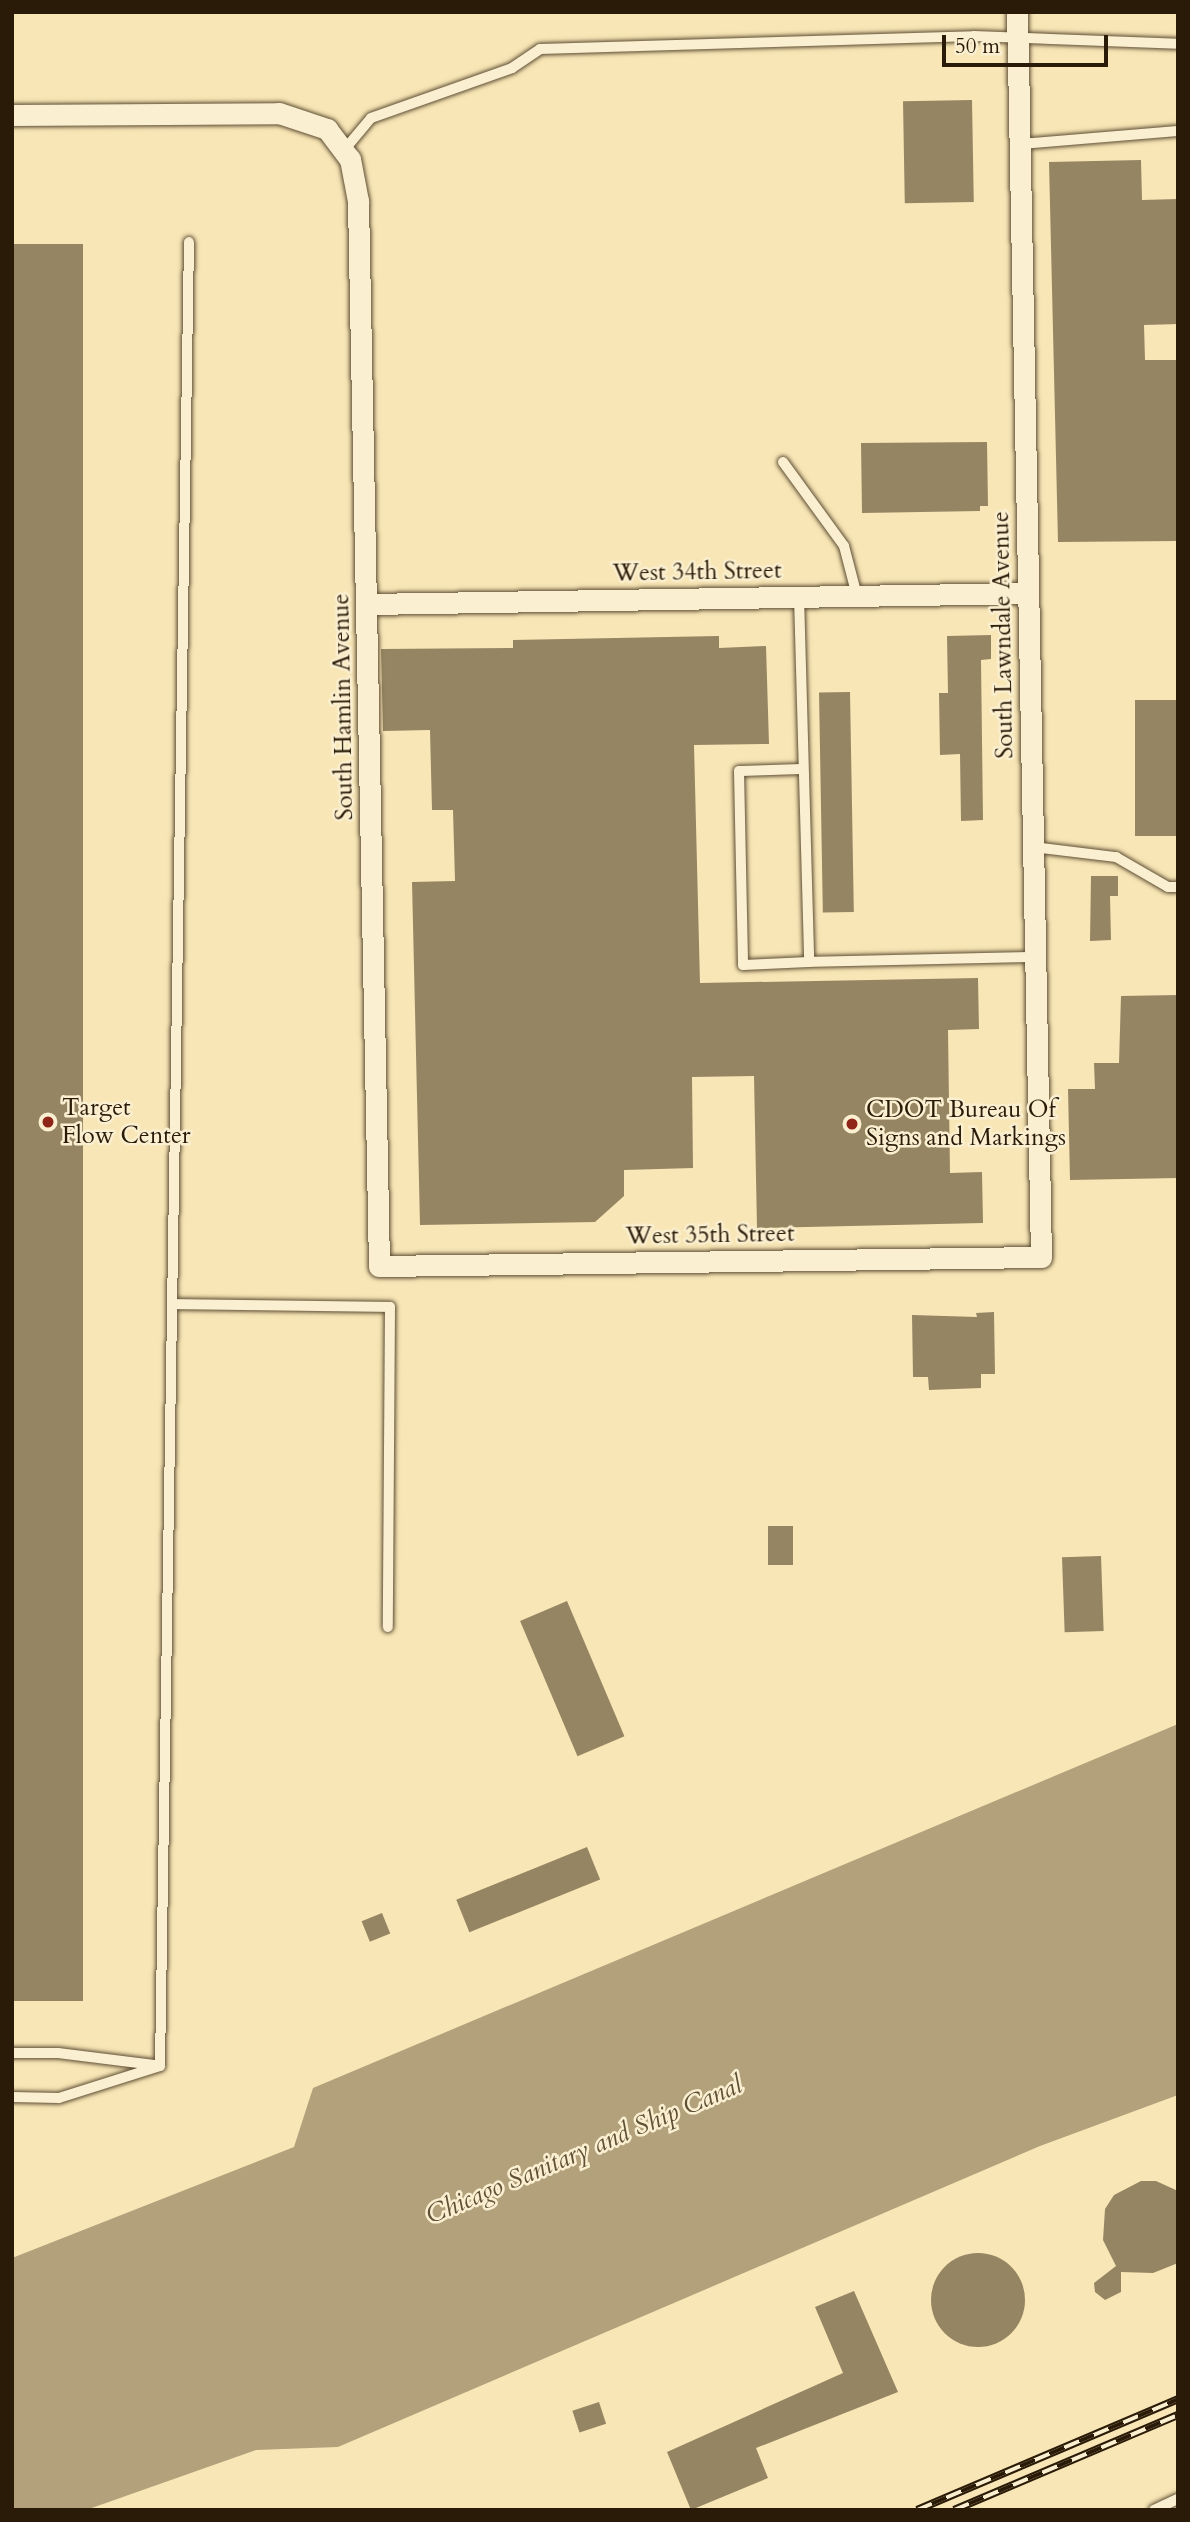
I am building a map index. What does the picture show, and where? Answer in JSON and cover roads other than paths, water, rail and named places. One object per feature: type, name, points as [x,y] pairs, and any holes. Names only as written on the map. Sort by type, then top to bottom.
[{"type":"street","name":"South Lawndale Avenue","points":[[1017,12],[1041,1257]]},
{"type":"street","points":[[12,115],[279,113],[327,129],[345,149]]},
{"type":"street","name":"South Hamlin Avenue","points":[[345,149],[358,201],[379,1266]]},
{"type":"street","name":"West 34th Street","points":[[367,604],[1028,593]]},
{"type":"street","name":"West 35th Street","points":[[379,1266],[1041,1257]]},
{"type":"lane","points":[[345,149],[371,118],[512,68],[540,50],[1018,37],[1178,44]]},
{"type":"lane","points":[[1020,144],[1178,131]]},
{"type":"lane","points":[[160,2066],[188,242]]},
{"type":"lane","points":[[783,462],[844,546],[857,596]]},
{"type":"lane","points":[[799,596],[809,962]]},
{"type":"lane","points":[[803,769],[739,771],[743,965],[1035,957]]},
{"type":"lane","points":[[1033,847],[1116,857],[1168,887],[1178,887]]},
{"type":"lane","points":[[172,1304],[390,1307],[388,1627]]},
{"type":"lane","points":[[12,2053],[58,2053],[160,2066]]},
{"type":"lane","points":[[12,2098],[59,2098],[160,2066]]},
{"type":"lane","points":[[1154,2510],[1178,2499]]},
{"type":"water","name":"Chicago Sanitary and Ship Canal","points":[[1178,1724],[1178,2095],[1040,2146],[338,2447],[256,2450],[86,2510],[12,2510],[12,2258],[294,2147],[313,2088]]},
{"type":"railway","points":[[917,2510],[1178,2399]]},
{"type":"railway","points":[[954,2510],[1178,2415]]},
{"type":"place","name":"Target Flow Center","points":[[48,1122]]},
{"type":"place","name":"CDOT Bureau Of Signs and Markings","points":[[852,1124]]}]
